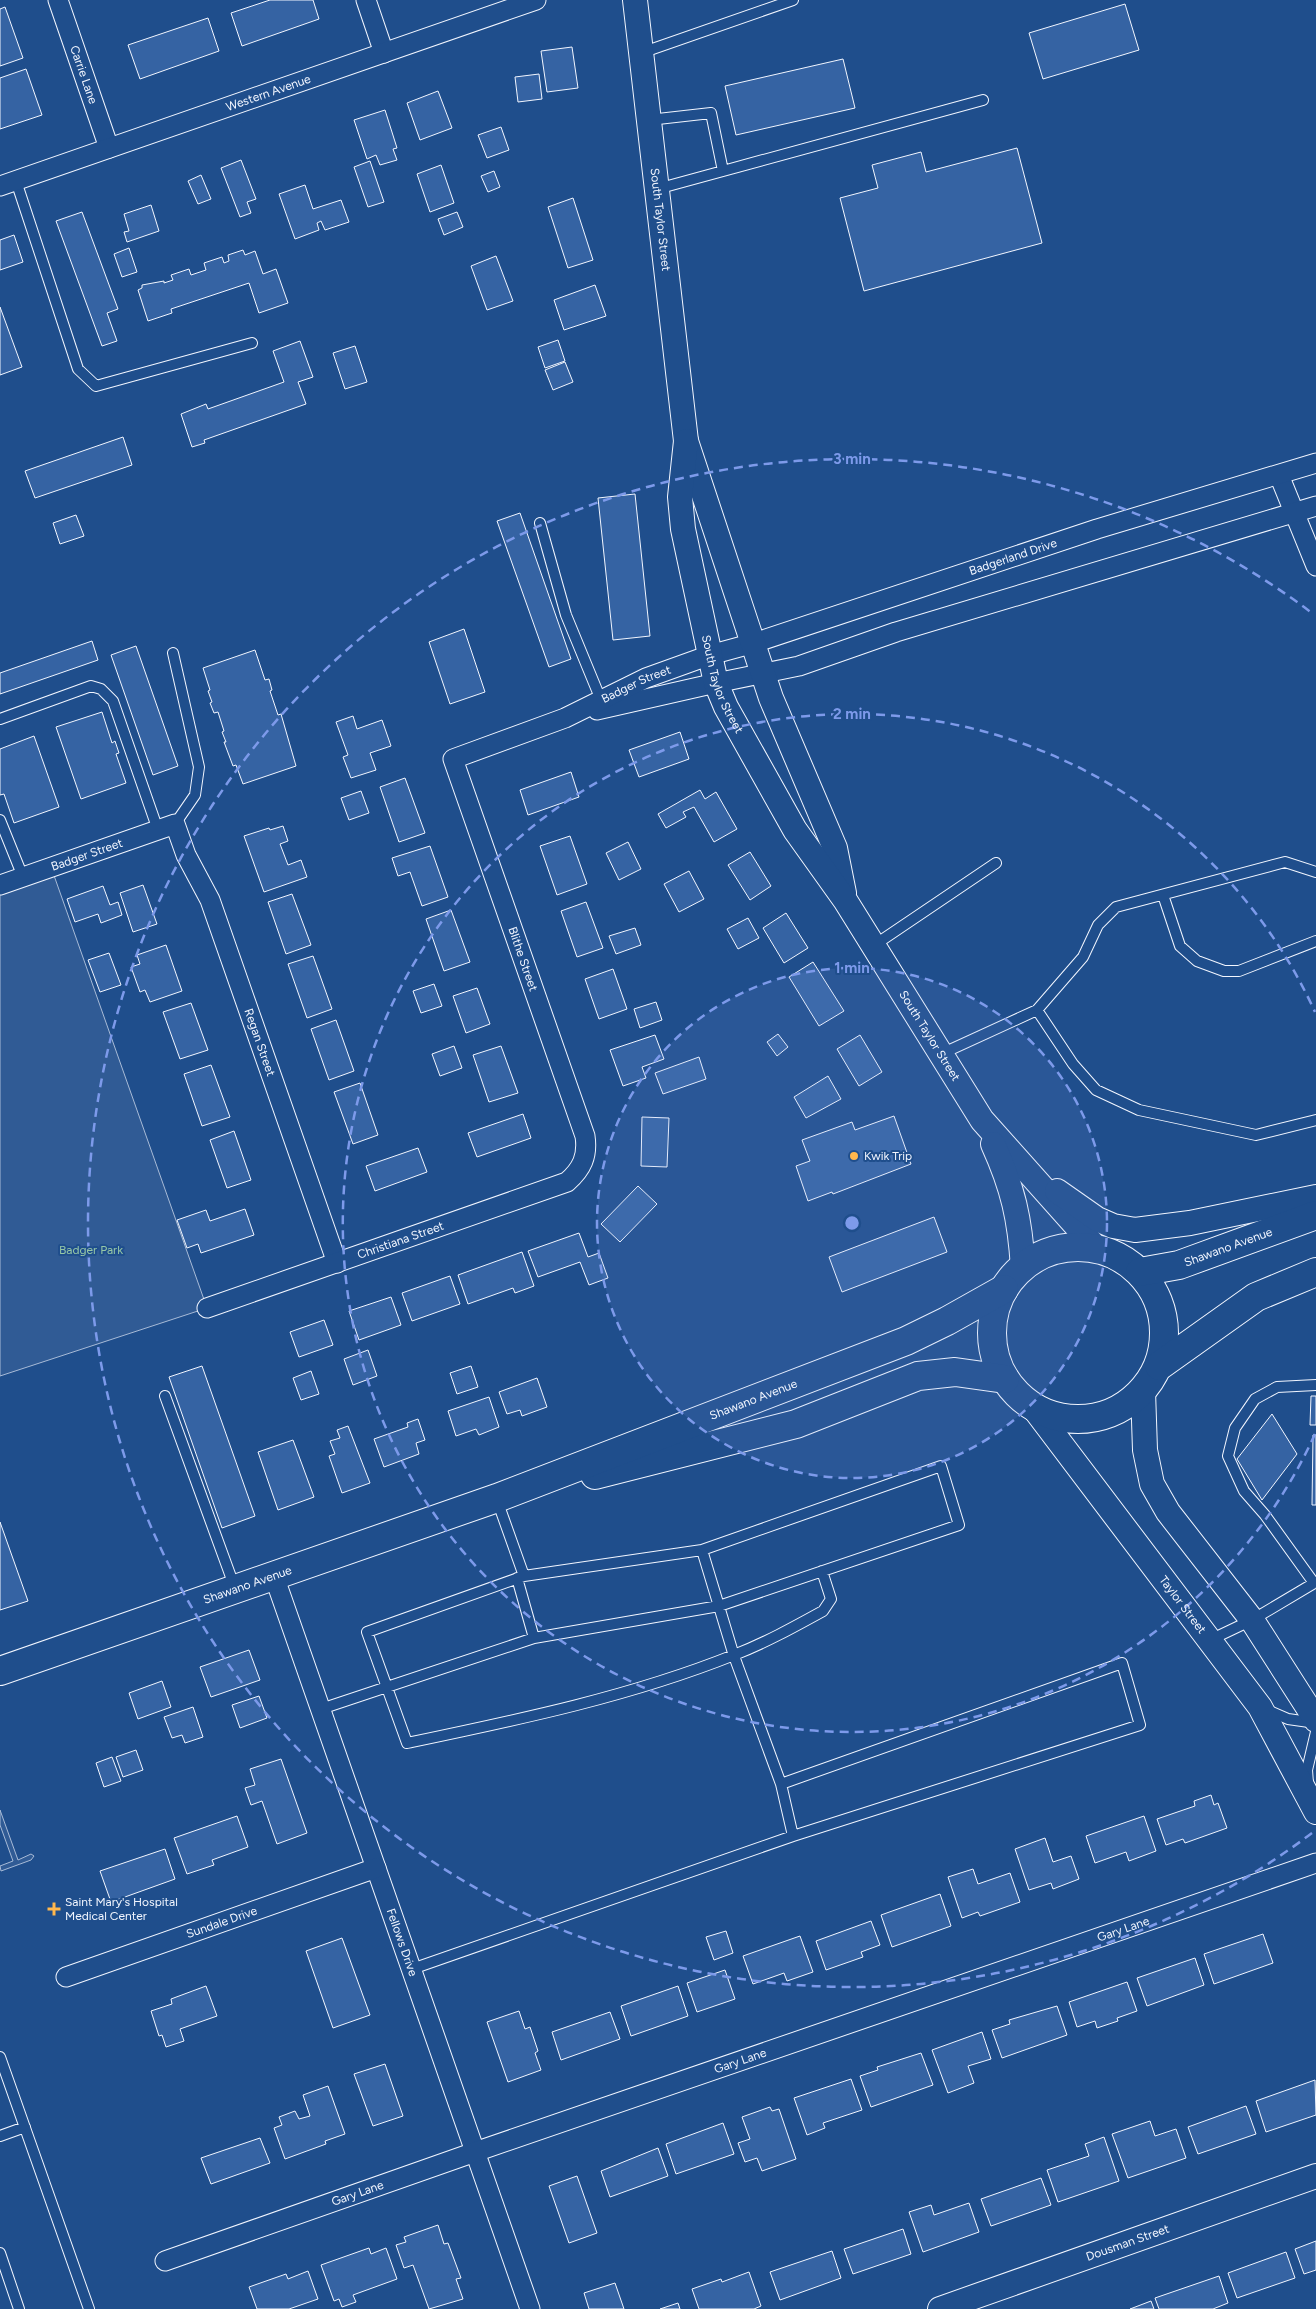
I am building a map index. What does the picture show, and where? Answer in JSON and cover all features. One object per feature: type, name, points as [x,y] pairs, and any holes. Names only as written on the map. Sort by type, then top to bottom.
[{"type":"main road","name":"Shawano Avenue","points":[[1140,1272],[1178,1266],[1316,1215]]},
{"type":"main road","points":[[1071,1247],[1097,1249],[1120,1257],[1140,1272],[1155,1292],[1163,1316],[1165,1341],[1158,1366],[1143,1391],[1119,1410],[1091,1419],[1061,1418],[1033,1407],[1017,1395],[1005,1379],[995,1358],[992,1334],[995,1311],[1004,1289],[1023,1268],[1045,1254],[1071,1247]]},
{"type":"main road","points":[[1158,1366],[1256,1297],[1316,1272]]},
{"type":"main road","name":"Shawano Avenue","points":[[0,1671],[497,1498],[906,1341],[948,1321],[1004,1289]]},
{"type":"main road","name":"Shawano Avenue","points":[[497,1498],[796,1424],[918,1376],[955,1372],[1005,1379]]},
{"type":"street","name":"Carrie Lane","points":[[58,0],[109,148]]},
{"type":"street","points":[[366,0],[384,53]]},
{"type":"street","name":"Western Avenue","points":[[8,183],[536,0]]},
{"type":"street","name":"South Taylor Street","points":[[635,0],[686,441],[681,505],[695,589],[716,683],[726,707],[795,830],[845,900],[982,1120],[1000,1159],[1017,1206],[1023,1268]]},
{"type":"street","name":"South Taylor Street","points":[[686,441],[765,674],[771,698],[835,848],[845,900]]},
{"type":"street","name":"Badgerland Drive","points":[[710,655],[1097,529],[1316,463]]},
{"type":"street","points":[[1279,475],[1293,514],[1316,566]]},
{"type":"street","points":[[716,683],[799,666],[905,629],[1316,506]]},
{"type":"street","name":"Badger Street","points":[[453,758],[564,718],[646,678],[710,655]]},
{"type":"street","name":"Badger Street","points":[[564,718],[716,683]]},
{"type":"street","name":"Blithe Street","points":[[453,758],[585,1136],[584,1160]]},
{"type":"street","name":"Badger Street","points":[[0,885],[167,827]]},
{"type":"street","name":"Regan Street","points":[[167,827],[186,855],[210,900],[337,1263]]},
{"type":"street","name":"South Taylor Street","points":[[982,1120],[1020,1165],[1097,1249]]},
{"type":"street","name":"Christiana Street","points":[[207,1308],[567,1182],[578,1172],[584,1160]]},
{"type":"street","points":[[1020,1165],[1097,1219],[1113,1226],[1134,1230],[1190,1223],[1316,1197]]},
{"type":"street","points":[[1143,1391],[1145,1450],[1152,1484],[1168,1512],[1252,1620],[1316,1721]]},
{"type":"street","name":"Taylor Street","points":[[1033,1407],[1260,1707],[1313,1806]]},
{"type":"street","name":"Fellows Drive","points":[[274,1576],[530,2309]]},
{"type":"street","name":"Gary Lane","points":[[165,2260],[1316,1863]]},
{"type":"street","name":"Sundale Drive","points":[[66,1977],[376,1868]]},
{"type":"street","name":"Dousman Street","points":[[940,2309],[1316,2176]]},
{"type":"lane","points":[[641,53],[793,0]]},
{"type":"lane","points":[[657,189],[983,100]]},
{"type":"lane","points":[[649,120],[711,113],[722,171]]},
{"type":"lane","points":[[8,183],[78,369],[96,386],[252,343]]},
{"type":"lane","points":[[540,523],[566,615],[601,700]]},
{"type":"lane","points":[[0,719],[91,686],[101,688],[113,701],[167,827],[195,795],[199,767],[173,653]]},
{"type":"lane","points":[[0,820],[23,877]]},
{"type":"lane","points":[[873,946],[996,862]]},
{"type":"lane","points":[[940,1054],[1037,1010],[1083,957],[1098,925],[1116,907],[1285,862],[1316,872]]},
{"type":"lane","points":[[1163,895],[1180,946],[1197,961],[1224,971],[1239,971],[1316,941]]},
{"type":"lane","points":[[1037,1010],[1073,1064],[1096,1090],[1139,1110],[1256,1135],[1316,1120]]},
{"type":"lane","points":[[1210,1640],[1252,1620],[1315,1582],[1265,1515],[1244,1491],[1228,1456],[1235,1428],[1255,1399],[1276,1387],[1316,1385]]},
{"type":"lane","points":[[165,1396],[235,1589]]},
{"type":"lane","points":[[320,1709],[386,1687],[534,1638],[720,1606],[822,1571],[959,1525],[941,1466],[702,1550],[521,1577],[366,1632],[386,1687],[407,1743],[551,1712],[636,1688],[734,1656],[823,1611],[831,1599],[822,1571]]},
{"type":"lane","points":[[497,1498],[521,1577],[534,1638]]},
{"type":"lane","points":[[702,1550],[734,1656],[781,1784],[793,1836]]},
{"type":"lane","points":[[412,1969],[793,1836],[1140,1725],[1122,1663],[781,1784]]},
{"type":"lane","points":[[1260,1707],[1288,1719],[1316,1721]]},
{"type":"lane","points":[[1313,1806],[1307,1770],[1316,1732]]},
{"type":"lane","points":[[0,2057],[89,2309]]},
{"type":"lane","points":[[0,2136],[25,2127]]},
{"type":"lane","points":[[0,2253],[19,2309]]},
{"type":"green space","name":"Badger Park","points":[[51,867],[207,1308],[0,1376],[0,885]]},
{"type":"green space","points":[[0,1810],[18,1860],[31,1854],[34,1856],[31,1860],[1,1871],[0,1866],[13,1861],[0,1825]]},
{"type":"building","points":[[270,0],[313,0],[319,19],[242,46],[231,13]]},
{"type":"building","points":[[1125,4],[1139,50],[1043,79],[1029,33]]},
{"type":"building","points":[[5,7],[23,58],[0,66],[0,9]]},
{"type":"building","points":[[208,18],[219,51],[140,79],[128,45]]},
{"type":"building","points":[[572,47],[578,88],[547,92],[541,51]]},
{"type":"building","points":[[843,59],[855,108],[736,135],[725,86]]},
{"type":"building","points":[[26,69],[42,115],[0,129],[0,78]]},
{"type":"building","points":[[539,74],[542,99],[518,102],[515,77]]},
{"type":"building","points":[[438,91],[452,128],[420,140],[407,103]]},
{"type":"building","points":[[385,110],[397,148],[393,149],[397,160],[380,165],[376,155],[367,159],[354,120]]},
{"type":"building","points":[[501,127],[509,150],[487,158],[478,135]]},
{"type":"building","points":[[1017,148],[1042,243],[864,291],[840,198],[878,188],[872,165],[921,152],[926,172]]},
{"type":"building","points":[[241,160],[256,199],[247,202],[251,213],[240,217],[221,168]]},
{"type":"building","points":[[370,161],[384,202],[368,207],[354,167]]},
{"type":"building","points":[[441,165],[454,203],[430,212],[417,174]]},
{"type":"building","points":[[494,171],[500,187],[488,192],[481,176]]},
{"type":"building","points":[[201,175],[211,199],[198,204],[188,181]]},
{"type":"building","points":[[305,185],[313,209],[341,200],[349,222],[325,230],[321,221],[317,223],[319,230],[295,239],[279,194]]},
{"type":"building","points":[[573,198],[593,260],[568,268],[548,207]]},
{"type":"building","points":[[151,205],[159,231],[127,242],[124,232],[129,231],[124,214]]},
{"type":"building","points":[[82,212],[118,309],[107,313],[117,341],[102,346],[56,221]]},
{"type":"building","points":[[457,212],[463,227],[444,235],[438,219]]},
{"type":"building","points":[[14,235],[23,262],[0,270],[0,240]]},
{"type":"building","points":[[129,248],[137,272],[122,277],[114,254]]},
{"type":"building","points":[[243,250],[245,255],[255,251],[263,274],[276,269],[288,303],[259,313],[249,283],[171,309],[172,313],[148,321],[138,290],[142,288],[142,285],[164,281],[164,283],[173,280],[171,275],[189,269],[191,275],[206,270],[204,263],[222,257],[224,263],[229,261],[228,255]]},
{"type":"building","points":[[496,256],[513,301],[487,310],[471,266]]},
{"type":"building","points":[[595,285],[606,316],[564,330],[554,300]]},
{"type":"building","points":[[0,307],[22,367],[0,375]]},
{"type":"building","points":[[558,340],[565,361],[545,368],[538,347]]},
{"type":"building","points":[[300,341],[313,377],[298,382],[306,404],[204,440],[205,443],[192,447],[181,414],[206,404],[208,409],[284,382],[273,351]]},
{"type":"building","points":[[355,346],[367,382],[345,389],[333,353]]},
{"type":"building","points":[[565,362],[573,382],[553,390],[545,370]]},
{"type":"building","points":[[123,437],[132,465],[35,498],[25,471]]},
{"type":"building","points":[[635,494],[650,636],[613,640],[598,498]]},
{"type":"building","points":[[520,513],[571,659],[549,667],[497,521]]},
{"type":"building","points":[[76,515],[84,536],[60,544],[53,523]]},
{"type":"building","points":[[464,629],[485,692],[450,704],[429,642]]},
{"type":"building","points":[[92,641],[98,660],[0,694],[0,673]]},
{"type":"building","points":[[136,646],[178,766],[153,775],[111,655]]},
{"type":"building","points":[[255,650],[265,680],[269,679],[272,690],[270,691],[278,715],[281,714],[296,766],[243,784],[236,765],[233,766],[224,742],[226,742],[222,732],[224,731],[218,712],[214,713],[210,703],[212,702],[208,691],[210,690],[203,668]]},
{"type":"building","points":[[102,712],[112,743],[115,741],[119,753],[116,754],[126,783],[81,799],[56,727]]},
{"type":"building","points":[[353,716],[357,729],[382,720],[391,746],[370,753],[376,770],[351,778],[343,757],[348,755],[336,722]]},
{"type":"building","points":[[680,732],[689,759],[639,777],[629,750]]},
{"type":"building","points":[[34,736],[59,807],[14,823],[4,794],[0,795],[0,749]]},
{"type":"building","points":[[571,772],[579,797],[528,815],[520,790]]},
{"type":"building","points":[[405,778],[425,833],[399,842],[380,787]]},
{"type":"building","points":[[700,790],[705,799],[716,792],[737,829],[714,842],[694,807],[683,812],[686,817],[666,828],[658,814]]},
{"type":"building","points":[[361,791],[369,813],[349,820],[341,798]]},
{"type":"building","points":[[283,826],[288,841],[280,844],[288,865],[301,860],[307,877],[264,892],[244,836],[269,828],[270,830]]},
{"type":"building","points":[[570,836],[587,884],[557,895],[540,846]]},
{"type":"building","points":[[628,842],[641,869],[619,880],[606,853]]},
{"type":"building","points":[[430,846],[448,897],[422,906],[410,872],[398,876],[392,858]]},
{"type":"building","points":[[750,852],[771,886],[750,900],[728,865]]},
{"type":"building","points":[[689,871],[704,899],[679,912],[664,884]]},
{"type":"building","points":[[143,885],[157,924],[133,932],[120,893]]},
{"type":"building","points":[[103,886],[110,905],[118,902],[122,915],[101,923],[98,914],[75,922],[67,899]]},
{"type":"building","points":[[292,894],[311,945],[286,954],[268,902]]},
{"type":"building","points":[[586,902],[603,948],[577,957],[561,911]]},
{"type":"building","points":[[451,910],[470,962],[444,971],[426,919]]},
{"type":"building","points":[[786,913],[808,948],[784,963],[763,928]]},
{"type":"building","points":[[748,918],[759,938],[738,949],[727,929]]},
{"type":"building","points":[[635,928],[641,945],[616,954],[609,936]]},
{"type":"building","points":[[166,945],[182,991],[150,1002],[145,990],[140,992],[131,967],[140,964],[137,955]]},
{"type":"building","points":[[109,953],[121,985],[100,992],[88,960]]},
{"type":"building","points":[[313,956],[332,1009],[307,1018],[288,964]]},
{"type":"building","points":[[813,962],[844,1011],[819,1026],[789,977]]},
{"type":"building","points":[[613,969],[627,1009],[599,1019],[585,979]]},
{"type":"building","points":[[434,984],[442,1006],[421,1013],[413,991]]},
{"type":"building","points":[[477,988],[490,1024],[466,1033],[453,996]]},
{"type":"building","points":[[656,1002],[662,1020],[640,1028],[634,1009]]},
{"type":"building","points":[[191,1003],[208,1050],[180,1059],[163,1012]]},
{"type":"building","points":[[336,1020],[354,1071],[329,1080],[311,1029]]},
{"type":"building","points":[[778,1034],[788,1047],[777,1056],[767,1042]]},
{"type":"building","points":[[655,1035],[664,1059],[642,1067],[646,1078],[623,1086],[610,1050]]},
{"type":"building","points":[[860,1035],[882,1072],[859,1086],[837,1049]]},
{"type":"building","points":[[454,1046],[462,1068],[440,1076],[432,1054]]},
{"type":"building","points":[[501,1046],[518,1093],[489,1102],[473,1055]]},
{"type":"building","points":[[699,1057],[706,1079],[663,1094],[655,1073]]},
{"type":"building","points":[[211,1065],[230,1117],[202,1126],[184,1074]]},
{"type":"building","points":[[828,1076],[841,1099],[806,1118],[794,1097]]},
{"type":"building","points":[[360,1083],[378,1135],[353,1144],[334,1092]]},
{"type":"building","points":[[523,1114],[531,1138],[477,1157],[468,1133]]},
{"type":"building","points":[[894,1116],[911,1164],[833,1194],[832,1192],[808,1201],[796,1166],[810,1161],[802,1140],[852,1122],[855,1130]]},
{"type":"building","points":[[642,1117],[669,1118],[667,1167],[641,1166]]},
{"type":"building","points":[[234,1131],[251,1180],[227,1188],[210,1140]]},
{"type":"building","points":[[418,1148],[427,1172],[375,1191],[366,1166]]},
{"type":"building","points":[[638,1186],[657,1204],[620,1242],[601,1224]]},
{"type":"building","points":[[245,1209],[254,1235],[201,1253],[198,1244],[187,1248],[177,1220],[206,1210],[210,1221]]},
{"type":"building","points":[[934,1217],[947,1252],[842,1292],[829,1257]]},
{"type":"building","points":[[579,1233],[588,1257],[599,1253],[608,1278],[589,1285],[580,1262],[538,1277],[528,1251]]},
{"type":"building","points":[[522,1252],[534,1286],[515,1293],[513,1288],[468,1304],[458,1275]]},
{"type":"building","points":[[450,1276],[460,1304],[412,1321],[402,1293]]},
{"type":"building","points":[[391,1297],[401,1325],[359,1340],[349,1311]]},
{"type":"building","points":[[324,1320],[333,1345],[299,1357],[290,1332]]},
{"type":"building","points":[[368,1350],[377,1376],[353,1385],[344,1359]]},
{"type":"building","points":[[202,1366],[255,1516],[222,1528],[169,1377]]},
{"type":"building","points":[[471,1366],[478,1387],[457,1394],[450,1373]]},
{"type":"building","points":[[311,1371],[319,1394],[301,1400],[293,1378]]},
{"type":"building","points":[[537,1378],[547,1407],[522,1416],[520,1410],[507,1414],[499,1392]]},
{"type":"building","points":[[1311,1396],[1316,1396],[1316,1425],[1310,1425]]},
{"type":"building","points":[[489,1397],[499,1427],[479,1435],[476,1429],[456,1436],[448,1411]]},
{"type":"building","points":[[1272,1414],[1297,1454],[1262,1500],[1237,1459]]},
{"type":"building","points":[[418,1419],[425,1440],[416,1443],[419,1454],[384,1467],[374,1439],[408,1427],[407,1423]]},
{"type":"building","points":[[348,1426],[370,1483],[342,1493],[329,1456],[335,1454],[330,1441],[340,1438],[337,1430]]},
{"type":"building","points":[[1313,1435],[1316,1435],[1316,1505],[1312,1505]]},
{"type":"building","points":[[293,1440],[314,1497],[278,1510],[258,1452]]},
{"type":"building","points":[[0,1522],[28,1601],[0,1610]]},
{"type":"building","points":[[249,1650],[260,1680],[211,1697],[200,1667]]},
{"type":"building","points":[[162,1681],[171,1707],[138,1719],[129,1693]]},
{"type":"building","points":[[259,1696],[267,1718],[240,1728],[232,1705]]},
{"type":"building","points":[[193,1707],[203,1737],[185,1743],[182,1735],[172,1738],[164,1717]]},
{"type":"building","points":[[136,1750],[143,1770],[123,1777],[116,1757]]},
{"type":"building","points":[[112,1757],[121,1781],[104,1787],[96,1763]]},
{"type":"building","points":[[281,1759],[307,1833],[277,1844],[262,1801],[251,1805],[245,1788],[255,1785],[250,1769]]},
{"type":"building","points":[[1211,1795],[1214,1805],[1218,1803],[1227,1828],[1185,1843],[1183,1839],[1166,1845],[1157,1819],[1195,1806],[1194,1801]]},
{"type":"building","points":[[237,1816],[248,1847],[212,1860],[214,1865],[187,1874],[174,1838]]},
{"type":"building","points":[[1144,1816],[1156,1851],[1129,1861],[1126,1852],[1095,1863],[1086,1836]]},
{"type":"building","points":[[1045,1838],[1053,1862],[1071,1856],[1079,1879],[1053,1889],[1051,1883],[1029,1890],[1015,1849]]},
{"type":"building","points":[[165,1849],[175,1879],[111,1902],[100,1871]]},
{"type":"building","points":[[973,1869],[978,1884],[1010,1873],[1020,1902],[980,1916],[978,1912],[962,1918],[948,1877]]},
{"type":"building","points":[[940,1894],[951,1926],[892,1947],[881,1915]]},
{"type":"building","points":[[871,1921],[880,1945],[861,1952],[863,1957],[826,1970],[816,1941]]},
{"type":"building","points":[[726,1931],[733,1953],[714,1960],[706,1937]]},
{"type":"building","points":[[1263,1934],[1273,1963],[1214,1984],[1204,1954]]},
{"type":"building","points":[[800,1936],[813,1972],[787,1981],[784,1973],[753,1984],[743,1956]]},
{"type":"building","points":[[342,1938],[370,2015],[333,2028],[306,1951]]},
{"type":"building","points":[[1195,1958],[1204,1985],[1147,2006],[1137,1978]]},
{"type":"building","points":[[725,1970],[735,1999],[697,2012],[687,1983]]},
{"type":"building","points":[[1127,1982],[1137,2011],[1117,2018],[1118,2021],[1097,2028],[1095,2021],[1077,2027],[1069,2002]]},
{"type":"building","points":[[206,1986],[217,2016],[180,2029],[184,2041],[166,2047],[162,2035],[159,2036],[151,2011],[172,2004],[171,1999]]},
{"type":"building","points":[[678,1986],[688,2016],[631,2036],[621,2006]]},
{"type":"building","points":[[1057,2006],[1067,2035],[1002,2058],[992,2030],[1010,2024],[1009,2020]]},
{"type":"building","points":[[519,2011],[525,2029],[530,2027],[538,2051],[535,2053],[541,2070],[508,2082],[487,2022]]},
{"type":"building","points":[[610,2012],[620,2039],[561,2060],[552,2032]]},
{"type":"building","points":[[982,2032],[991,2059],[968,2066],[974,2083],[948,2093],[932,2050]]},
{"type":"building","points":[[921,2053],[933,2085],[871,2107],[860,2076],[878,2070],[877,2067]]},
{"type":"building","points":[[385,2064],[403,2116],[373,2126],[354,2074]]},
{"type":"building","points":[[851,2079],[862,2110],[823,2123],[825,2128],[807,2135],[794,2098]]},
{"type":"building","points":[[1315,2080],[1316,2115],[1266,2132],[1256,2101]]},
{"type":"building","points":[[328,2086],[345,2134],[325,2141],[326,2144],[285,2159],[274,2128],[282,2125],[279,2117],[295,2111],[299,2119],[310,2116],[303,2095]]},
{"type":"building","points":[[1246,2106],[1256,2134],[1198,2154],[1188,2127]]},
{"type":"building","points":[[770,2107],[772,2111],[779,2109],[796,2159],[762,2171],[757,2158],[745,2162],[738,2143],[750,2139],[742,2117]]},
{"type":"building","points":[[1150,2121],[1155,2136],[1176,2129],[1186,2158],[1128,2178],[1112,2134]]},
{"type":"building","points":[[723,2123],[734,2154],[676,2174],[666,2144]]},
{"type":"building","points":[[1104,2137],[1119,2181],[1058,2202],[1047,2170],[1089,2156],[1085,2144]]},
{"type":"building","points":[[260,2138],[270,2163],[211,2184],[201,2158]]},
{"type":"building","points":[[658,2148],[668,2176],[610,2197],[601,2171]]},
{"type":"building","points":[[577,2176],[597,2233],[569,2243],[549,2186]]},
{"type":"building","points":[[1041,2178],[1051,2205],[991,2226],[981,2199]]},
{"type":"building","points":[[969,2203],[979,2232],[923,2252],[909,2212],[931,2205],[934,2215]]},
{"type":"building","points":[[438,2225],[444,2244],[448,2243],[461,2278],[456,2279],[463,2299],[429,2309],[413,2265],[404,2268],[396,2245],[406,2242],[404,2237]]},
{"type":"building","points":[[903,2229],[911,2254],[853,2274],[844,2249]]},
{"type":"building","points":[[1316,2241],[1316,2270],[1304,2274],[1295,2249]]},
{"type":"building","points":[[369,2248],[371,2254],[386,2248],[397,2279],[353,2295],[356,2302],[342,2307],[339,2299],[334,2301],[321,2265]]},
{"type":"building","points":[[832,2251],[841,2278],[780,2300],[770,2272]]},
{"type":"building","points":[[1286,2252],[1295,2278],[1237,2298],[1228,2273]]},
{"type":"building","points":[[308,2271],[318,2299],[289,2309],[257,2309],[249,2287],[286,2274],[288,2279]]},
{"type":"building","points":[[749,2272],[761,2306],[754,2309],[699,2309],[692,2289],[721,2279],[722,2282]]},
{"type":"building","points":[[1219,2276],[1228,2303],[1213,2309],[1159,2309],[1155,2298]]},
{"type":"building","points":[[615,2283],[624,2309],[589,2309],[584,2293]]},
{"type":"building","points":[[1151,2301],[1154,2309],[1130,2309]]},
{"type":"building","points":[[678,2303],[680,2309],[660,2309]]},
{"type":"place","name":"Kwik Trip","points":[[854,1156]]},
{"type":"place","name":"Saint Mary's Hospital Medical Center","points":[[54,1909]]}]
